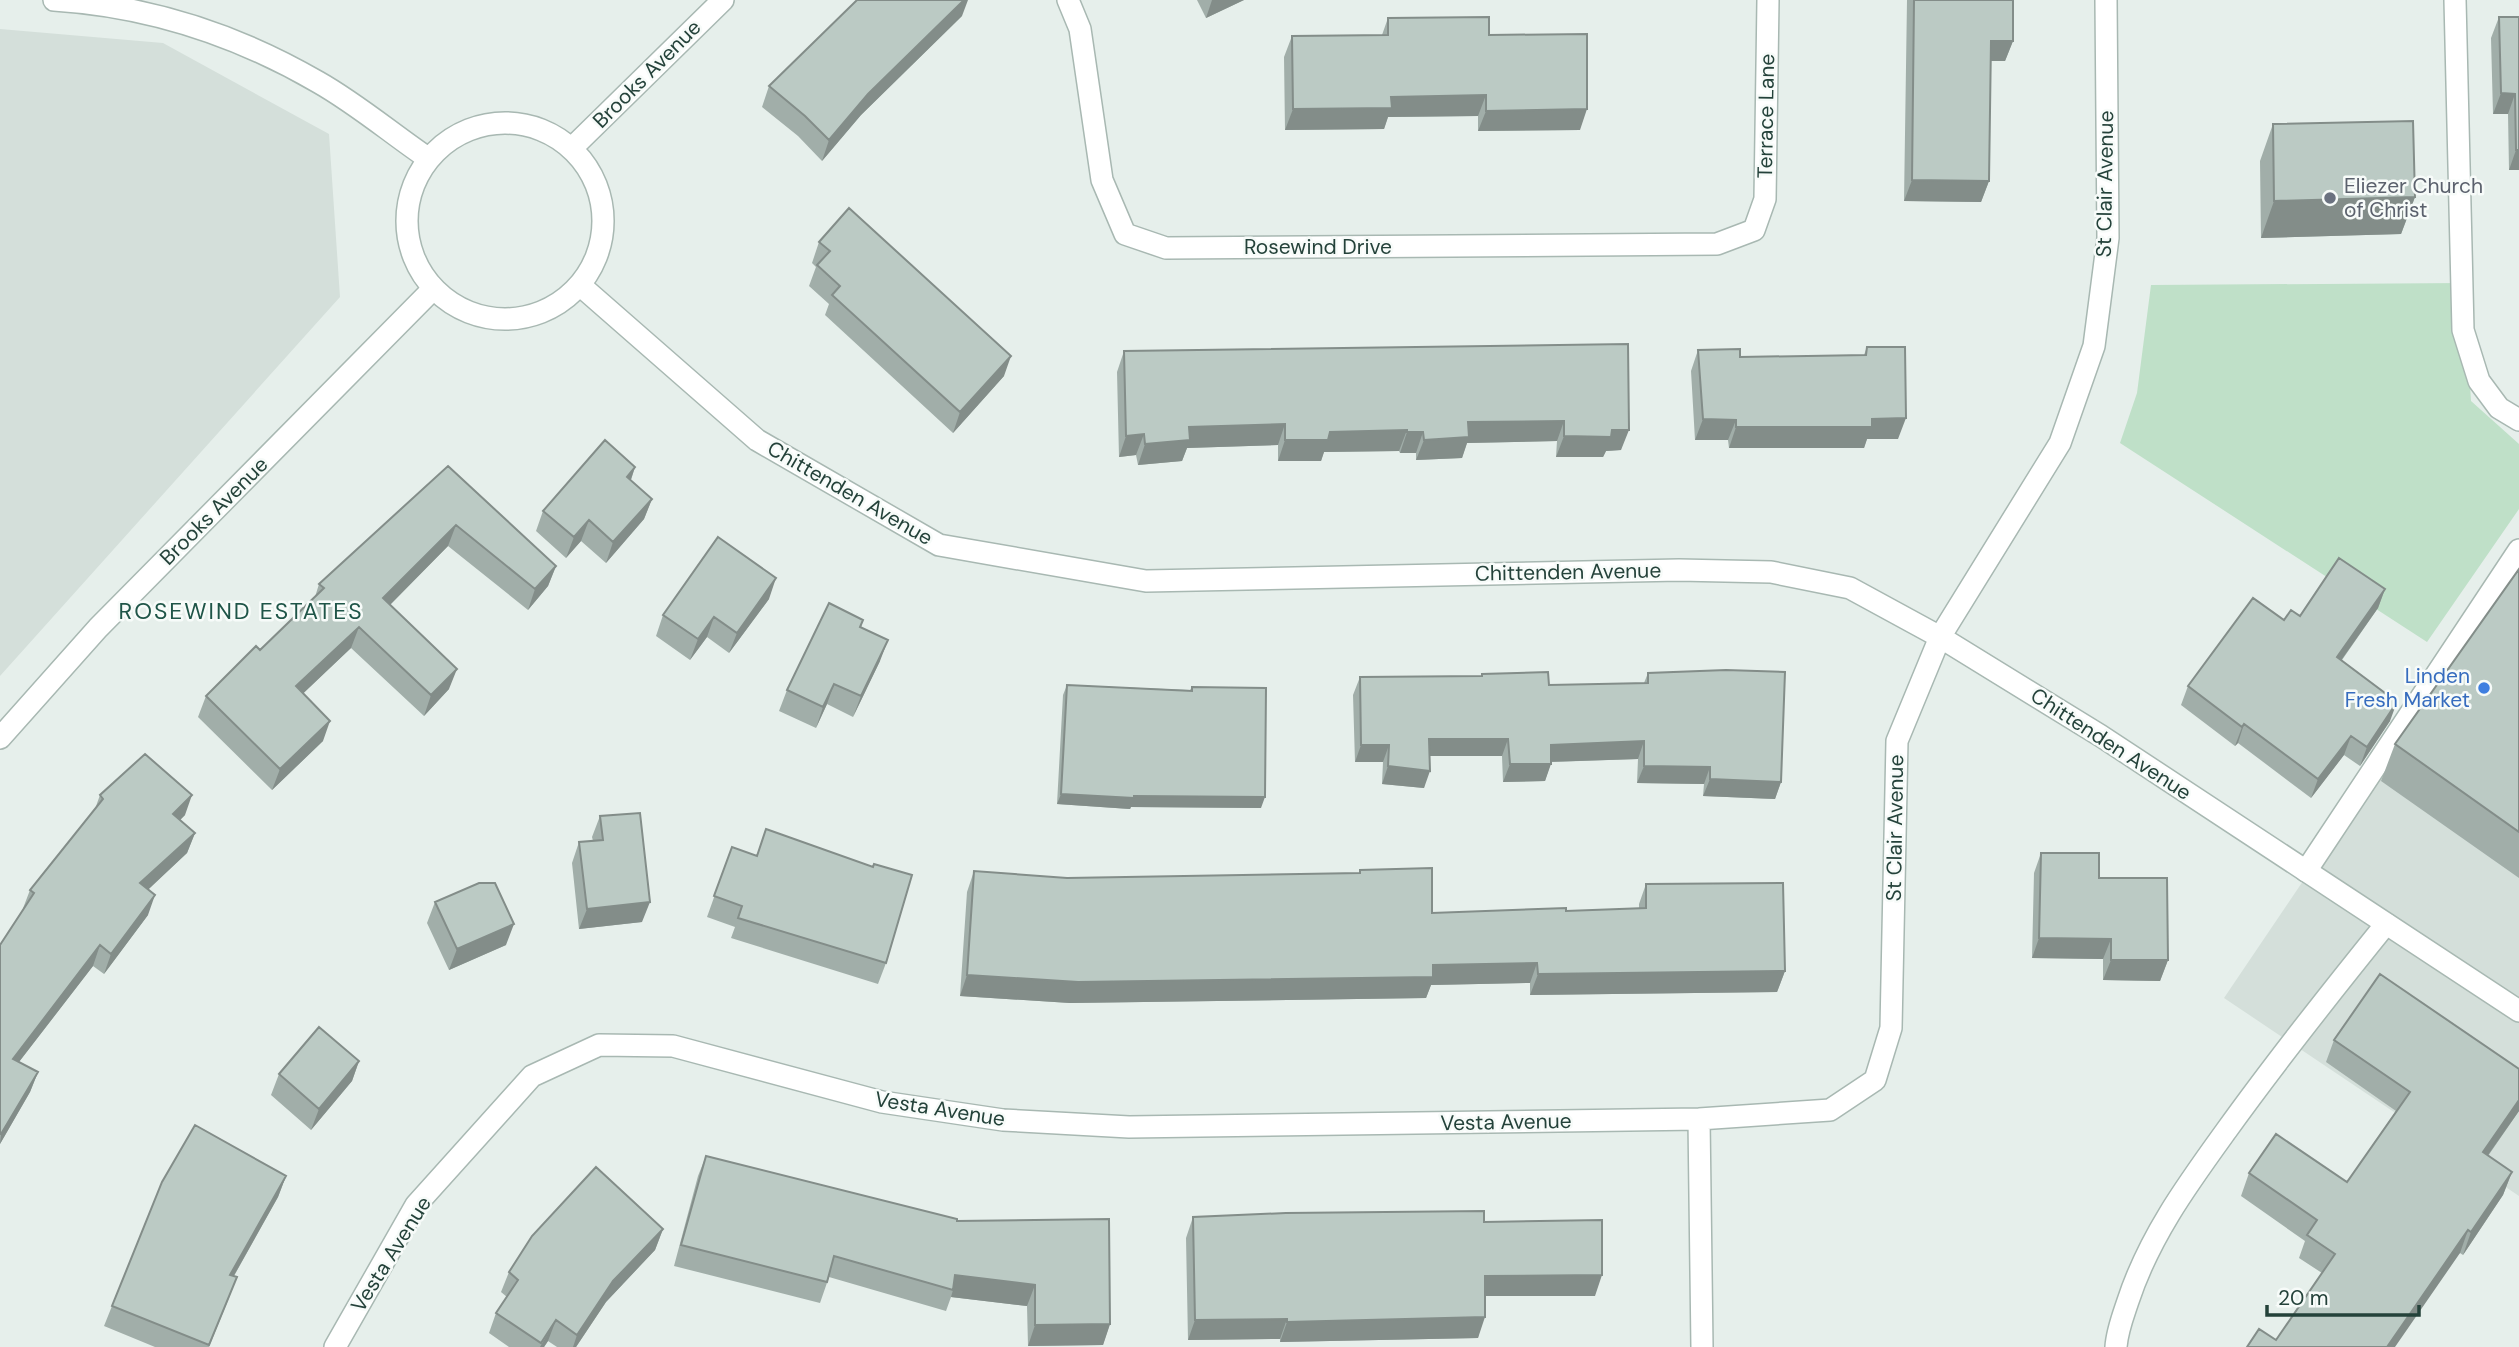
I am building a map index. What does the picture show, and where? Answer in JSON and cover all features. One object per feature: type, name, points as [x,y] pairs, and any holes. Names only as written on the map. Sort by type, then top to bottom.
[{"type":"street","points":[[54,0],[94,3],[188,23],[260,51],[320,83],[429,159]]},
{"type":"street","name":"Brooks Avenue","points":[[572,148],[723,0]]},
{"type":"street","name":"Rosewind Drive","points":[[1068,0],[1080,29],[1102,180],[1125,234],[1166,248],[1717,244],[1754,230]]},
{"type":"street","name":"Terrace Lane","points":[[1754,230],[1765,199],[1768,0]]},
{"type":"street","name":"St Clair Avenue","points":[[1699,1119],[1830,1110],[1875,1080],[1891,1028],[1897,740],[1940,638],[2060,443],[2094,346],[2108,238],[2106,0]]},
{"type":"street","points":[[2455,0],[2462,330],[2479,381],[2499,408],[2519,420]]},
{"type":"street","points":[[514,122],[545,130],[572,148],[592,171],[603,200],[604,231],[597,260],[581,286],[555,307],[524,318],[491,319],[460,309],[433,289],[417,266],[408,239],[406,211],[414,183],[429,159],[453,138],[482,125],[514,122]]},
{"type":"street","name":"Chittenden Avenue","points":[[581,286],[757,440],[939,545],[1146,581],[1679,570],[1771,572],[1850,588],[1940,638],[2101,736],[2519,1011]]},
{"type":"street","name":"Brooks Avenue","points":[[0,738],[98,628],[433,289]]},
{"type":"street","points":[[2306,871],[2519,550]]},
{"type":"street","points":[[2116,1347],[2116,1337],[2131,1291],[2150,1245],[2179,1196],[2274,1063],[2386,924]]},
{"type":"street","name":"Vesta Avenue","points":[[335,1347],[416,1205],[532,1076],[599,1045],[673,1046],[882,1102],[1003,1120],[1129,1128],[1699,1119]]},
{"type":"street","points":[[1699,1119],[1702,1347]]},
{"type":"shaded area","points":[[0,29],[163,43],[329,134],[340,297],[0,676]]},
{"type":"shaded area","points":[[2511,573],[2519,579],[2519,1196],[2224,998]]},
{"type":"green space","points":[[2464,283],[2471,401],[2519,444],[2519,509],[2427,642],[2120,443],[2137,393],[2151,285]]},
{"type":"building","points":[[857,0],[964,0],[868,94],[829,140],[769,86]]},
{"type":"building","points":[[1914,0],[2013,0],[2013,41],[1991,41],[1989,181],[1912,180]]},
{"type":"building","points":[[1489,17],[1489,35],[1587,34],[1587,109],[1486,111],[1486,95],[1391,97],[1392,108],[1293,109],[1292,36],[1388,35],[1388,18]]},
{"type":"building","points":[[2499,17],[2519,17],[2519,150],[2516,150],[2515,94],[2501,93]]},
{"type":"building","points":[[2413,121],[2415,197],[2274,201],[2273,124]]},
{"type":"building","points":[[849,208],[1011,356],[960,412],[832,295],[840,286],[817,265],[830,251],[819,242]]},
{"type":"building","points":[[1628,344],[1629,430],[1612,430],[1611,437],[1564,436],[1564,421],[1468,422],[1469,437],[1424,440],[1423,432],[1407,430],[1330,432],[1328,440],[1285,440],[1285,424],[1189,427],[1190,440],[1145,444],[1144,434],[1126,436],[1124,351]]},
{"type":"building","points":[[1867,347],[1905,347],[1906,418],[1872,419],[1872,427],[1736,427],[1736,420],[1703,419],[1698,350],[1740,349],[1740,357],[1866,355]]},
{"type":"building","points":[[605,440],[635,467],[627,477],[652,499],[613,542],[589,520],[574,537],[543,511]]},
{"type":"building","points":[[448,466],[556,566],[535,589],[456,525],[383,598],[457,669],[431,695],[359,627],[296,686],[330,721],[280,769],[206,696],[256,646],[260,650],[324,588],[319,584]]},
{"type":"building","points":[[718,537],[776,578],[737,633],[714,617],[698,639],[663,615]]},
{"type":"building","points":[[2339,558],[2385,589],[2337,657],[2397,702],[2367,747],[2351,736],[2318,779],[2188,686],[2253,598],[2284,620],[2291,610],[2300,616]]},
{"type":"building","name":"Linden Fresh Market","points":[[2519,569],[2519,832],[2395,744]]},
{"type":"building","points":[[829,603],[863,620],[860,627],[888,640],[861,696],[834,684],[823,707],[787,690]]},
{"type":"building","points":[[1726,670],[1785,672],[1781,782],[1710,779],[1710,767],[1644,766],[1644,741],[1551,745],[1551,764],[1510,764],[1508,739],[1429,739],[1430,771],[1388,766],[1389,745],[1361,745],[1360,677],[1482,676],[1548,672],[1549,685],[1648,683],[1648,673]]},
{"type":"building","points":[[1067,685],[1192,691],[1192,687],[1266,688],[1265,797],[1134,798],[1061,794]]},
{"type":"building","points":[[145,754],[192,795],[173,814],[195,833],[140,883],[155,895],[111,954],[100,945],[13,1059],[38,1072],[0,1134],[0,945],[34,893],[30,890],[103,799],[100,795]]},
{"type":"building","points":[[640,813],[650,902],[587,909],[579,842],[603,840],[600,816]]},
{"type":"building","points":[[766,829],[873,867],[874,864],[912,875],[886,963],[738,918],[742,906],[714,896],[732,847],[757,856]]},
{"type":"building","points":[[2041,853],[2099,853],[2099,878],[2167,878],[2168,960],[2111,960],[2111,939],[2039,938]]},
{"type":"building","points":[[1432,868],[1432,913],[1646,908],[1646,884],[1783,883],[1785,971],[1538,974],[1537,963],[1433,965],[1433,977],[1078,982],[967,975],[974,871],[1067,878],[1360,873],[1360,870]]},
{"type":"building","points":[[479,883],[495,883],[514,924],[457,949],[435,902]]},
{"type":"building","points":[[2380,974],[2519,1069],[2519,1100],[2483,1152],[2512,1172],[2387,1347],[2247,1347],[2259,1329],[2276,1340],[2335,1254],[2307,1235],[2317,1220],[2249,1173],[2276,1134],[2347,1182],[2410,1092],[2334,1040]]},
{"type":"building","points":[[319,1027],[359,1061],[319,1109],[279,1074]]},
{"type":"building","points":[[195,1125],[286,1176],[230,1275],[237,1277],[209,1345],[112,1306],[162,1182]]},
{"type":"building","points":[[706,1156],[957,1221],[1109,1219],[1110,1324],[1035,1325],[1035,1285],[955,1275],[953,1290],[834,1256],[827,1282],[681,1245]]},
{"type":"building","points":[[596,1167],[663,1229],[613,1281],[577,1335],[556,1320],[541,1343],[496,1313],[518,1280],[509,1272],[532,1236]]},
{"type":"building","points":[[1484,1211],[1484,1222],[1602,1220],[1602,1275],[1485,1276],[1485,1317],[1287,1322],[1287,1319],[1195,1320],[1193,1217]]},
{"type":"place","name":"Eliezer Church of Christ","points":[[2330,198]]},
{"type":"place","name":"Linden Fresh Market","points":[[2484,688]]},
{"type":"district","name":"ROSEWIND ESTATES","points":[[241,611]]}]
